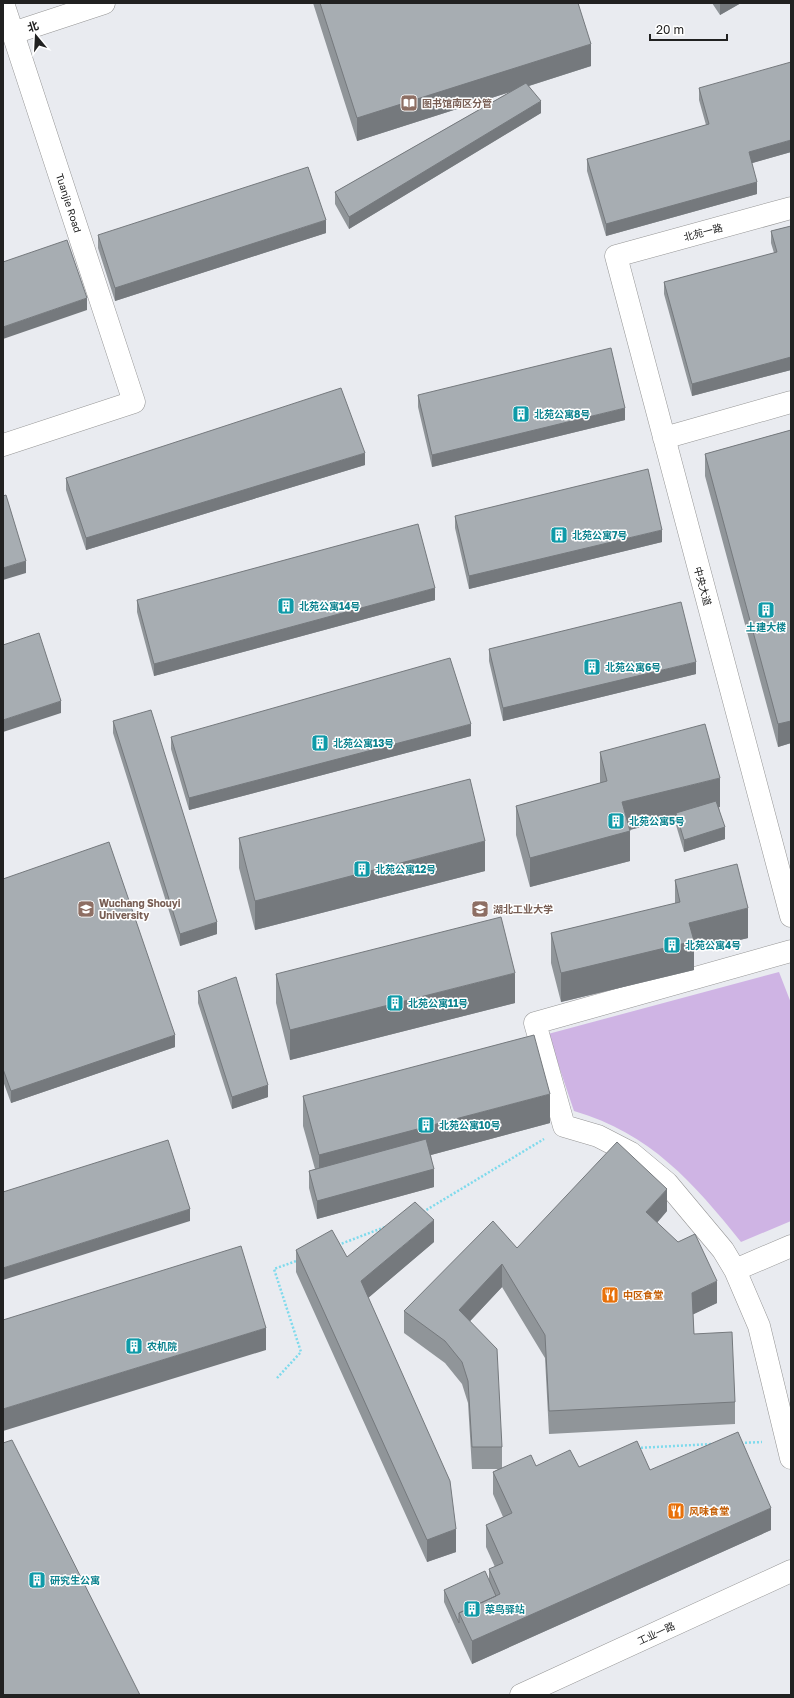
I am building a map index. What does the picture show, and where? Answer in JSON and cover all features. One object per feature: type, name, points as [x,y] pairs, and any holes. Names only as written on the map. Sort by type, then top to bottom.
[{"type":"street","name":"Tuanjie Road","points":[[3,3],[134,402],[3,445]]},
{"type":"street","points":[[13,33],[104,3]]},
{"type":"street","name":"北苑一路","points":[[616,256],[791,208]]},
{"type":"street","name":"中央大道","points":[[616,256],[791,916]]},
{"type":"street","points":[[664,438],[791,402]]},
{"type":"street","points":[[789,1450],[759,1326],[735,1270],[719,1245],[668,1182],[631,1154],[598,1136],[564,1126],[535,1023],[791,951]]},
{"type":"street","points":[[735,1270],[791,1246]]},
{"type":"street","name":"工业一路","points":[[521,1695],[791,1571]]},
{"type":"path","points":[[420,1213],[428,1210],[564,1126]]},
{"type":"path","points":[[332,1247],[391,1224]]},
{"type":"path","points":[[277,1378],[301,1352],[274,1270],[303,1258]]},
{"type":"path","points":[[733,1443],[789,1450]]},
{"type":"path","points":[[632,1448],[717,1444]]},
{"type":"shaded area","points":[[779,972],[791,1003],[791,1221],[741,1242],[688,1180],[648,1147],[626,1132],[574,1111],[548,1034]]},
{"type":"building","name":"图书馆南区分管","points":[[320,3],[578,3],[591,44],[357,118]]},
{"type":"building","points":[[791,62],[791,140],[749,152],[757,182],[606,224],[587,159],[709,124],[699,88]]},
{"type":"building","points":[[526,83],[541,101],[349,217],[335,192]]},
{"type":"building","points":[[308,167],[326,220],[115,288],[98,235]]},
{"type":"building","points":[[791,226],[791,357],[692,384],[664,282],[777,252],[771,231]]},
{"type":"building","points":[[67,240],[87,298],[3,327],[3,262]]},
{"type":"building","name":"北苑公寓8号","points":[[611,348],[625,408],[432,455],[418,395]]},
{"type":"building","points":[[341,388],[365,453],[86,538],[66,478]]},
{"type":"building","name":"土建大楼","points":[[791,430],[791,721],[778,724],[705,454]]},
{"type":"building","name":"北苑公寓7号","points":[[648,469],[662,530],[469,576],[455,516]]},
{"type":"building","points":[[6,495],[26,561],[3,568],[3,496]]},
{"type":"building","name":"北苑公寓14号","points":[[418,524],[435,588],[154,664],[137,600]]},
{"type":"building","name":"北苑公寓6号","points":[[681,602],[696,662],[503,708],[489,649]]},
{"type":"building","points":[[39,633],[61,701],[3,720],[3,645]]},
{"type":"building","name":"北苑公寓13号","points":[[450,658],[471,724],[189,798],[171,737]]},
{"type":"building","points":[[151,710],[217,922],[180,934],[113,721]]},
{"type":"building","points":[[705,724],[720,778],[622,802],[630,831],[530,858],[516,806],[607,781],[600,752]]},
{"type":"building","points":[[470,779],[485,841],[255,901],[239,838]]},
{"type":"building","points":[[716,801],[725,827],[684,840],[676,813]]},
{"type":"building","points":[[109,842],[175,1035],[11,1091],[3,1069],[3,879]]},
{"type":"building","points":[[737,864],[748,908],[689,923],[694,941],[561,973],[551,933],[680,902],[675,880]]},
{"type":"building","points":[[501,917],[515,973],[290,1030],[276,974]]},
{"type":"building","points":[[236,977],[268,1085],[232,1097],[198,991]]},
{"type":"building","points":[[534,1035],[550,1094],[319,1155],[303,1096]]},
{"type":"building","points":[[426,1139],[434,1169],[317,1201],[309,1171]]},
{"type":"building","points":[[168,1140],[190,1209],[3,1268],[3,1192]]},
{"type":"building","name":"中区食堂","points":[[617,1142],[667,1189],[646,1212],[678,1242],[695,1234],[717,1281],[692,1293],[694,1334],[732,1332],[735,1402],[549,1411],[545,1335],[502,1264],[459,1310],[497,1349],[502,1447],[472,1447],[468,1381],[462,1362],[445,1341],[404,1311],[493,1221],[517,1248]]},
{"type":"building","points":[[415,1202],[434,1220],[361,1281],[450,1481],[456,1529],[427,1540],[296,1250],[332,1230],[347,1257]]},
{"type":"building","name":"农机院","points":[[241,1246],[266,1328],[3,1409],[3,1320]]},
{"type":"building","points":[[738,1432],[771,1508],[472,1641],[459,1613],[500,1594],[489,1569],[503,1563],[486,1525],[512,1513],[493,1472],[531,1455],[536,1466],[570,1450],[579,1467],[637,1441],[650,1470]]},
{"type":"building","name":"研究生公寓","points":[[12,1440],[140,1695],[3,1695],[3,1443]]},
{"type":"building","points":[[485,1571],[496,1596],[459,1613],[459,1623],[444,1590]]},
{"type":"place","name":"图书馆南区分管","points":[[409,103]]},
{"type":"place","name":"北苑公寓8号","points":[[521,414]]},
{"type":"place","name":"北苑公寓7号","points":[[559,535]]},
{"type":"place","name":"北苑公寓14号","points":[[286,606]]},
{"type":"place","name":"土建大楼","points":[[766,610]]},
{"type":"place","name":"北苑公寓6号","points":[[592,667]]},
{"type":"place","name":"北苑公寓13号","points":[[320,743]]},
{"type":"place","name":"北苑公寓5号","points":[[616,821]]},
{"type":"place","name":"北苑公寓12号","points":[[362,869]]},
{"type":"place","name":"Wuchang Shouyi University","points":[[86,909]]},
{"type":"place","name":"湖北工业大学","points":[[480,909]]},
{"type":"place","name":"北苑公寓4号","points":[[672,945]]},
{"type":"place","name":"北苑公寓11号","points":[[395,1003]]},
{"type":"place","name":"北苑公寓10号","points":[[426,1125]]},
{"type":"place","name":"中区食堂","points":[[610,1295]]},
{"type":"place","name":"农机院","points":[[134,1346]]},
{"type":"place","name":"风味食堂","points":[[676,1511]]},
{"type":"place","name":"研究生公寓","points":[[37,1580]]},
{"type":"place","name":"菜鸟驿站","points":[[472,1609]]}]
